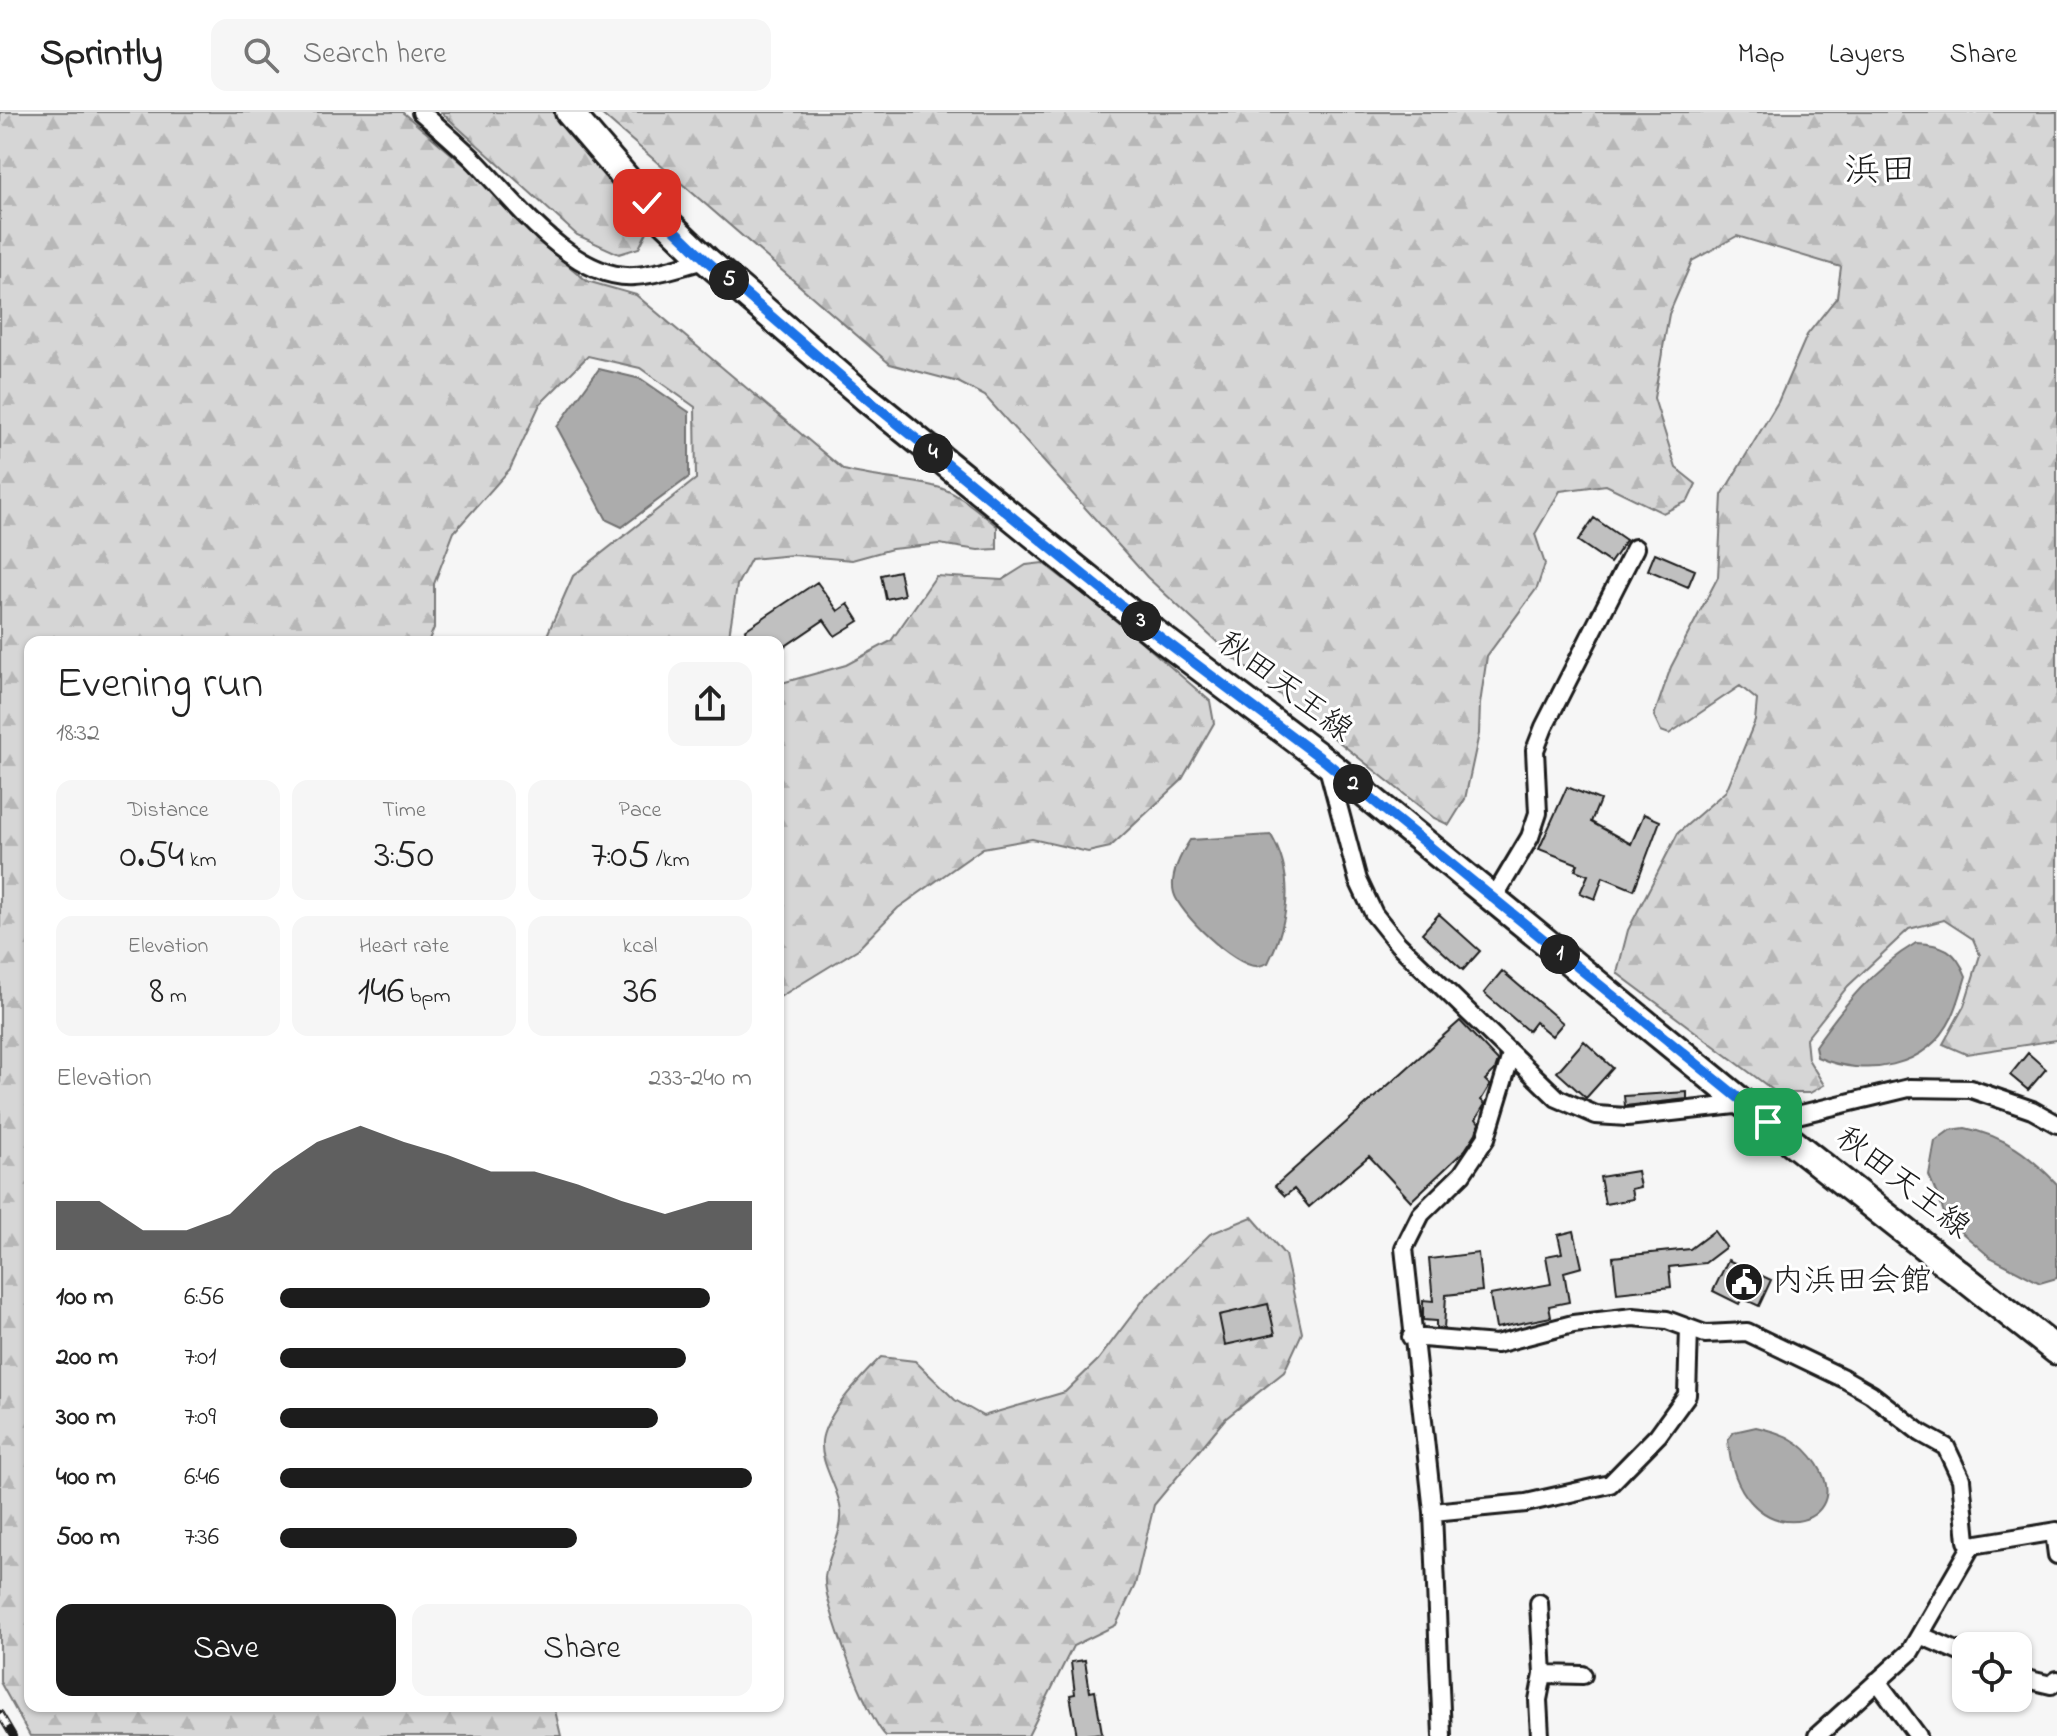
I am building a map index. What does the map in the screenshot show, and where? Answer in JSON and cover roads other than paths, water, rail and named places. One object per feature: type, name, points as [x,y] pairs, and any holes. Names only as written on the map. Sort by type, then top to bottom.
[{"type":"main road","name":"秋田天王線","points":[[569,112],[647,203],[706,260],[866,398],[1148,627],[1326,762],[1744,1104],[2057,1351]]},
{"type":"street","points":[[421,112],[473,159],[538,227],[572,255],[607,273],[634,277],[706,260]]},
{"type":"street","points":[[1493,899],[1530,837],[1538,813],[1535,750],[1544,727],[1635,548]]},
{"type":"street","points":[[1326,762],[1358,880],[1374,914],[1398,944],[1557,1098],[1596,1115],[1627,1117],[1744,1104]]},
{"type":"street","points":[[1442,1736],[1433,1512],[1411,1337],[1404,1248],[1421,1214],[1462,1174],[1486,1138],[1511,1055]]},
{"type":"street","points":[[1768,1122],[1909,1088],[1971,1089],[2032,1110],[2057,1124]]},
{"type":"street","points":[[1411,1337],[1496,1344],[1573,1324],[1633,1317],[1667,1320],[1705,1334],[1747,1332],[1862,1388],[1921,1433],[1946,1447],[1961,1479],[1967,1541],[1972,1545],[2055,1532],[2057,1555]]},
{"type":"street","points":[[1433,1512],[1526,1503],[1610,1484],[1658,1435],[1687,1395],[1689,1329]]},
{"type":"street","points":[[1817,1736],[1922,1636],[1972,1545]]},
{"type":"street","points":[[1539,1603],[1543,1674],[1538,1700],[1540,1736]]},
{"type":"street","points":[[1922,1636],[1952,1649]]},
{"type":"street","points":[[1543,1674],[1583,1675]]},
{"type":"street","points":[[2032,1680],[2051,1685],[2057,1680]]},
{"type":"street","points":[[1877,1681],[1918,1736]]},
{"type":"railway","points":[[0,1714],[13,1736]]},
{"type":"place","name":"内浜田会館","points":[[1744,1282]]},
{"type":"district","name":"浜田","points":[[1880,172]]}]
